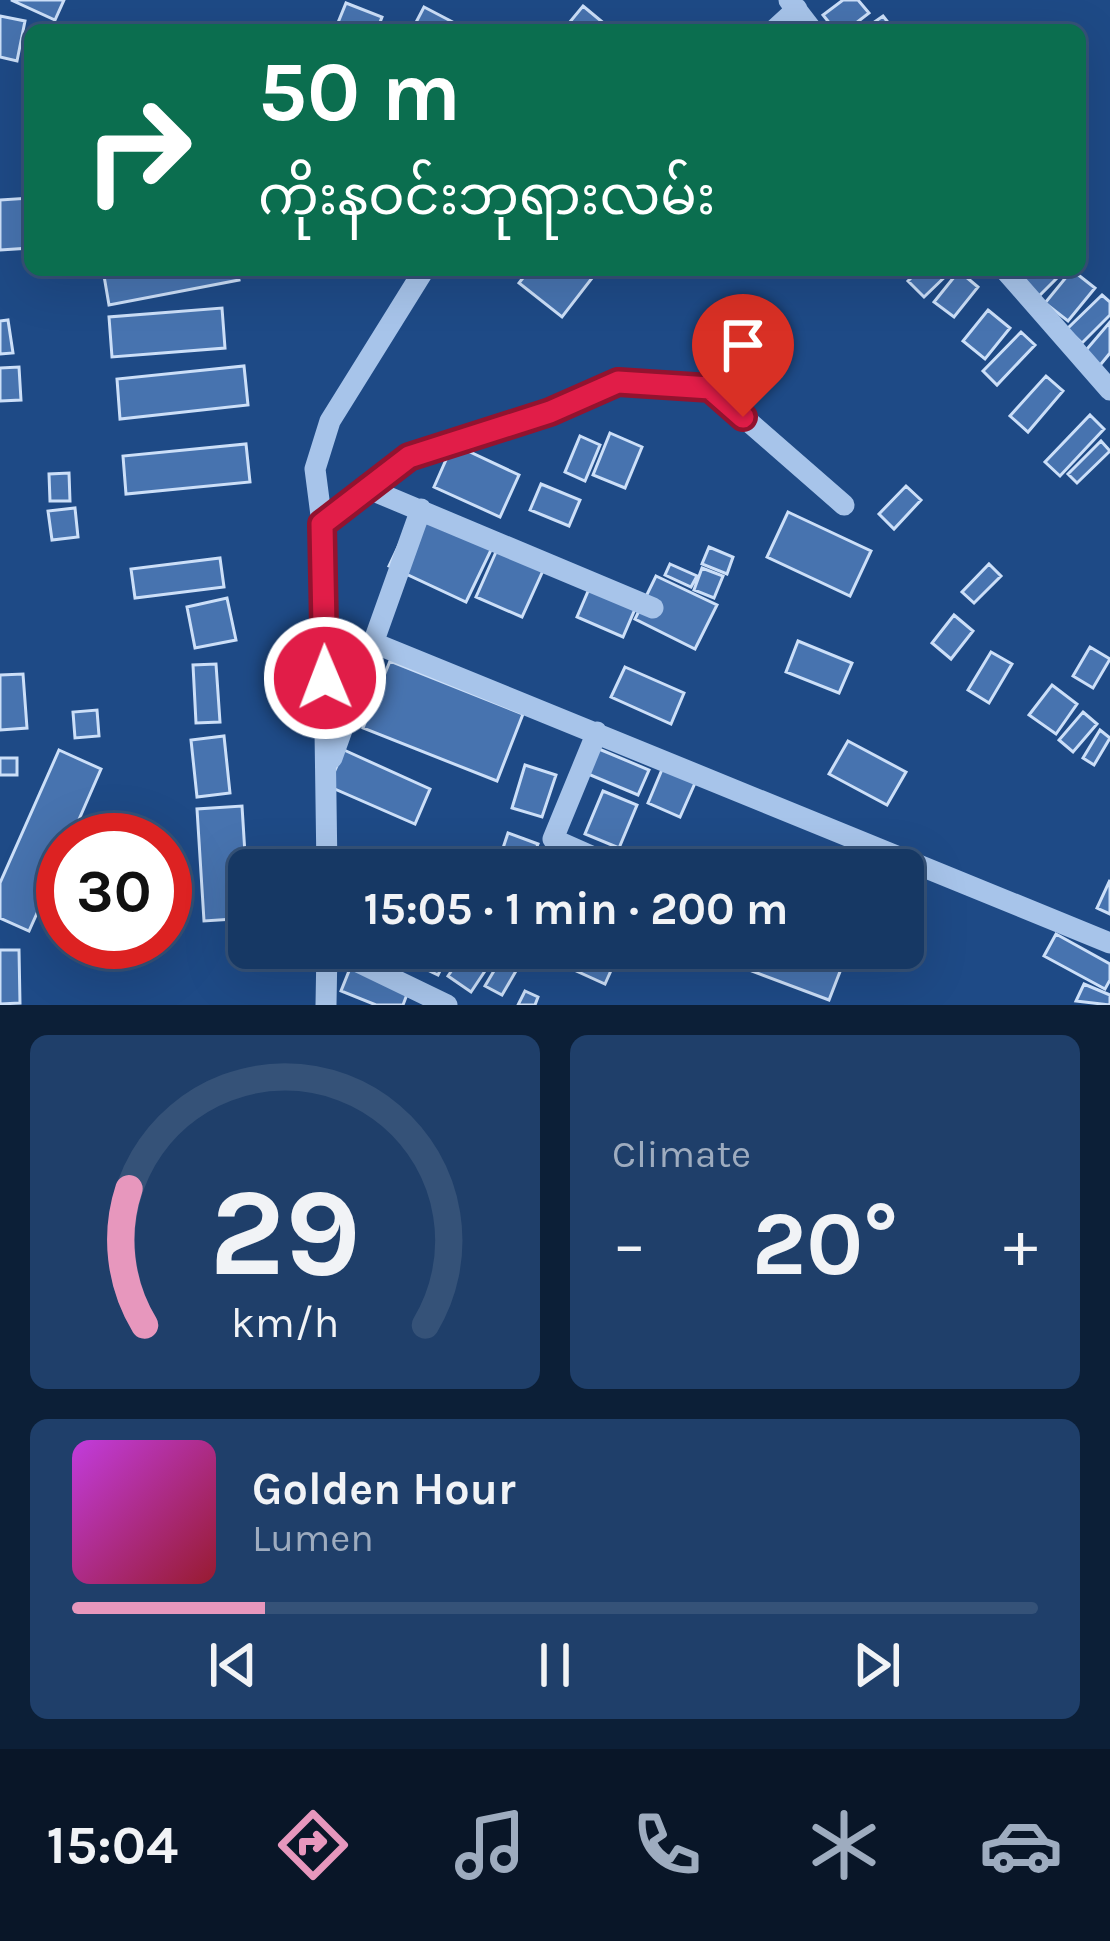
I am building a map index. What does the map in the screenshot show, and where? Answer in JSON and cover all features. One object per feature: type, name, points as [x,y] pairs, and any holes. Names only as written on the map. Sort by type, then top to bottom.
[{"type":"street","points":[[327,849],[322,524],[315,469],[330,421],[420,276]]},
{"type":"street","points":[[1010,276],[1110,390]]},
{"type":"street","points":[[322,524],[409,457],[550,412],[618,382],[710,388],[844,505]]},
{"type":"street","points":[[369,489],[653,608]]},
{"type":"street","points":[[328,770],[421,509]]},
{"type":"street","points":[[374,643],[1110,943]]},
{"type":"street","points":[[576,849],[553,839],[597,733]]},
{"type":"street","points":[[326,1005],[327,969]]},
{"type":"street","points":[[372,969],[447,1005]]},
{"type":"building","points":[[11,0],[64,0],[55,20]]},
{"type":"building","points":[[843,0],[858,0],[869,13],[855,24],[830,24],[823,15]]},
{"type":"building","points":[[346,3],[382,17],[379,24],[337,24]]},
{"type":"building","points":[[583,6],[605,24],[570,24]]},
{"type":"building","points":[[424,7],[457,24],[415,24]]},
{"type":"building","points":[[0,16],[25,21],[17,61],[0,57]]},
{"type":"building","points":[[24,198],[24,248],[0,250],[0,200]]},
{"type":"building","points":[[104,276],[238,276],[239,280],[109,305]]},
{"type":"building","points":[[524,276],[594,276],[562,317],[519,283]]},
{"type":"building","points":[[913,276],[946,276],[924,297],[908,281]]},
{"type":"building","points":[[955,276],[965,276],[978,287],[954,317],[934,302]]},
{"type":"building","points":[[1016,276],[1059,276],[1034,301],[1013,279]]},
{"type":"building","points":[[1067,276],[1080,276],[1095,288],[1068,321],[1045,303]]},
{"type":"building","points":[[1102,295],[1110,302],[1110,315],[1082,343],[1067,329]]},
{"type":"building","points":[[222,308],[225,348],[112,357],[109,317]]},
{"type":"building","points":[[988,310],[1010,328],[985,359],[963,341]]},
{"type":"building","points":[[8,320],[13,353],[0,354],[0,321]]},
{"type":"building","points":[[1110,322],[1110,353],[1097,369],[1081,356]]},
{"type":"building","points":[[1021,332],[1035,345],[997,385],[983,371]]},
{"type":"building","points":[[244,366],[248,405],[120,419],[117,379]]},
{"type":"building","points":[[19,367],[21,400],[0,401],[0,368]]},
{"type":"building","points":[[1046,376],[1063,391],[1028,432],[1010,416]]},
{"type":"building","points":[[1090,415],[1104,429],[1060,476],[1045,462]]},
{"type":"building","points":[[610,433],[642,447],[625,488],[593,475]]},
{"type":"building","points":[[580,436],[600,445],[585,481],[565,472]]},
{"type":"building","points":[[1101,441],[1110,451],[1077,483],[1068,474]]},
{"type":"building","points":[[246,444],[250,482],[126,494],[123,456]]},
{"type":"building","points":[[453,444],[519,475],[500,517],[434,487]]},
{"type":"building","points":[[69,473],[70,501],[50,501],[49,474]]},
{"type":"building","points":[[541,484],[580,500],[569,526],[530,510]]},
{"type":"building","points":[[906,486],[921,500],[894,529],[879,514]]},
{"type":"building","points":[[75,508],[78,537],[52,540],[48,511]]},
{"type":"building","points":[[416,509],[493,546],[466,602],[389,566]]},
{"type":"building","points":[[788,512],[871,551],[850,596],[767,557]]},
{"type":"building","points":[[500,543],[546,564],[522,617],[476,597]]},
{"type":"building","points":[[709,547],[733,557],[727,574],[702,564]]},
{"type":"building","points":[[220,558],[224,587],[135,598],[131,569]]},
{"type":"building","points":[[670,564],[697,576],[691,587],[665,575]]},
{"type":"building","points":[[989,564],[1001,576],[974,603],[962,592]]},
{"type":"building","points":[[702,568],[723,576],[714,598],[694,590]]},
{"type":"building","points":[[656,576],[717,605],[695,649],[635,619]]},
{"type":"building","points":[[592,582],[638,602],[623,637],[577,617]]},
{"type":"building","points":[[227,598],[236,640],[195,648],[187,607]]},
{"type":"building","points":[[954,615],[973,631],[951,659],[932,643]]},
{"type":"building","points":[[798,641],[852,663],[839,693],[786,672]]},
{"type":"building","points":[[1090,647],[1110,659],[1093,688],[1073,676]]},
{"type":"building","points":[[991,652],[1012,664],[989,703],[968,690]]},
{"type":"building","points":[[390,661],[523,714],[497,781],[363,728]]},
{"type":"building","points":[[216,664],[220,722],[196,723],[193,665]]},
{"type":"building","points":[[625,667],[684,693],[671,724],[611,697]]},
{"type":"building","points":[[23,674],[27,728],[0,730],[0,675]]},
{"type":"building","points":[[1052,685],[1077,704],[1056,734],[1029,715]]},
{"type":"building","points":[[97,710],[99,736],[75,738],[73,712]]},
{"type":"building","points":[[1083,712],[1097,724],[1073,752],[1059,740]]},
{"type":"building","points":[[1100,730],[1110,738],[1094,765],[1083,758]]},
{"type":"building","points":[[224,736],[230,793],[197,797],[191,740]]},
{"type":"building","points":[[848,741],[906,772],[887,805],[829,774]]},
{"type":"building","points":[[587,744],[649,770],[638,795],[576,769]]},
{"type":"building","points":[[59,750],[101,769],[82,813],[36,813],[36,915],[29,931],[0,918],[0,883]]},
{"type":"building","points":[[344,750],[430,789],[415,824],[328,786]]},
{"type":"building","points":[[0,758],[17,758],[17,775],[0,775]]},
{"type":"building","points":[[666,760],[699,774],[680,817],[648,803]]},
{"type":"building","points":[[525,765],[556,775],[542,817],[512,808]]},
{"type":"building","points":[[603,791],[637,805],[619,848],[585,834]]},
{"type":"building","points":[[242,806],[245,849],[228,849],[228,919],[204,921],[197,809]]},
{"type":"building","points":[[508,833],[538,844],[536,849],[503,849]]},
{"type":"building","points":[[1110,880],[1110,914],[1097,908]]},
{"type":"building","points":[[1056,934],[1110,964],[1105,989],[1044,956]]},
{"type":"building","points":[[0,950],[19,950],[20,1003],[0,1004]]},
{"type":"building","points":[[350,969],[409,989],[403,1005],[376,1005],[341,991]]},
{"type":"building","points":[[453,969],[486,969],[471,992],[448,976]]},
{"type":"building","points":[[495,969],[517,969],[502,995],[485,986]]},
{"type":"building","points":[[572,969],[612,969],[605,984]]},
{"type":"building","points":[[746,969],[841,969],[829,1000]]},
{"type":"building","points":[[1084,984],[1110,995],[1110,1005],[1076,1001]]},
{"type":"building","points":[[525,991],[538,997],[535,1005],[518,1005]]},
{"type":"route","points":[[325,678],[322,524],[409,457],[550,412],[618,382],[710,388],[743,417]]}]
